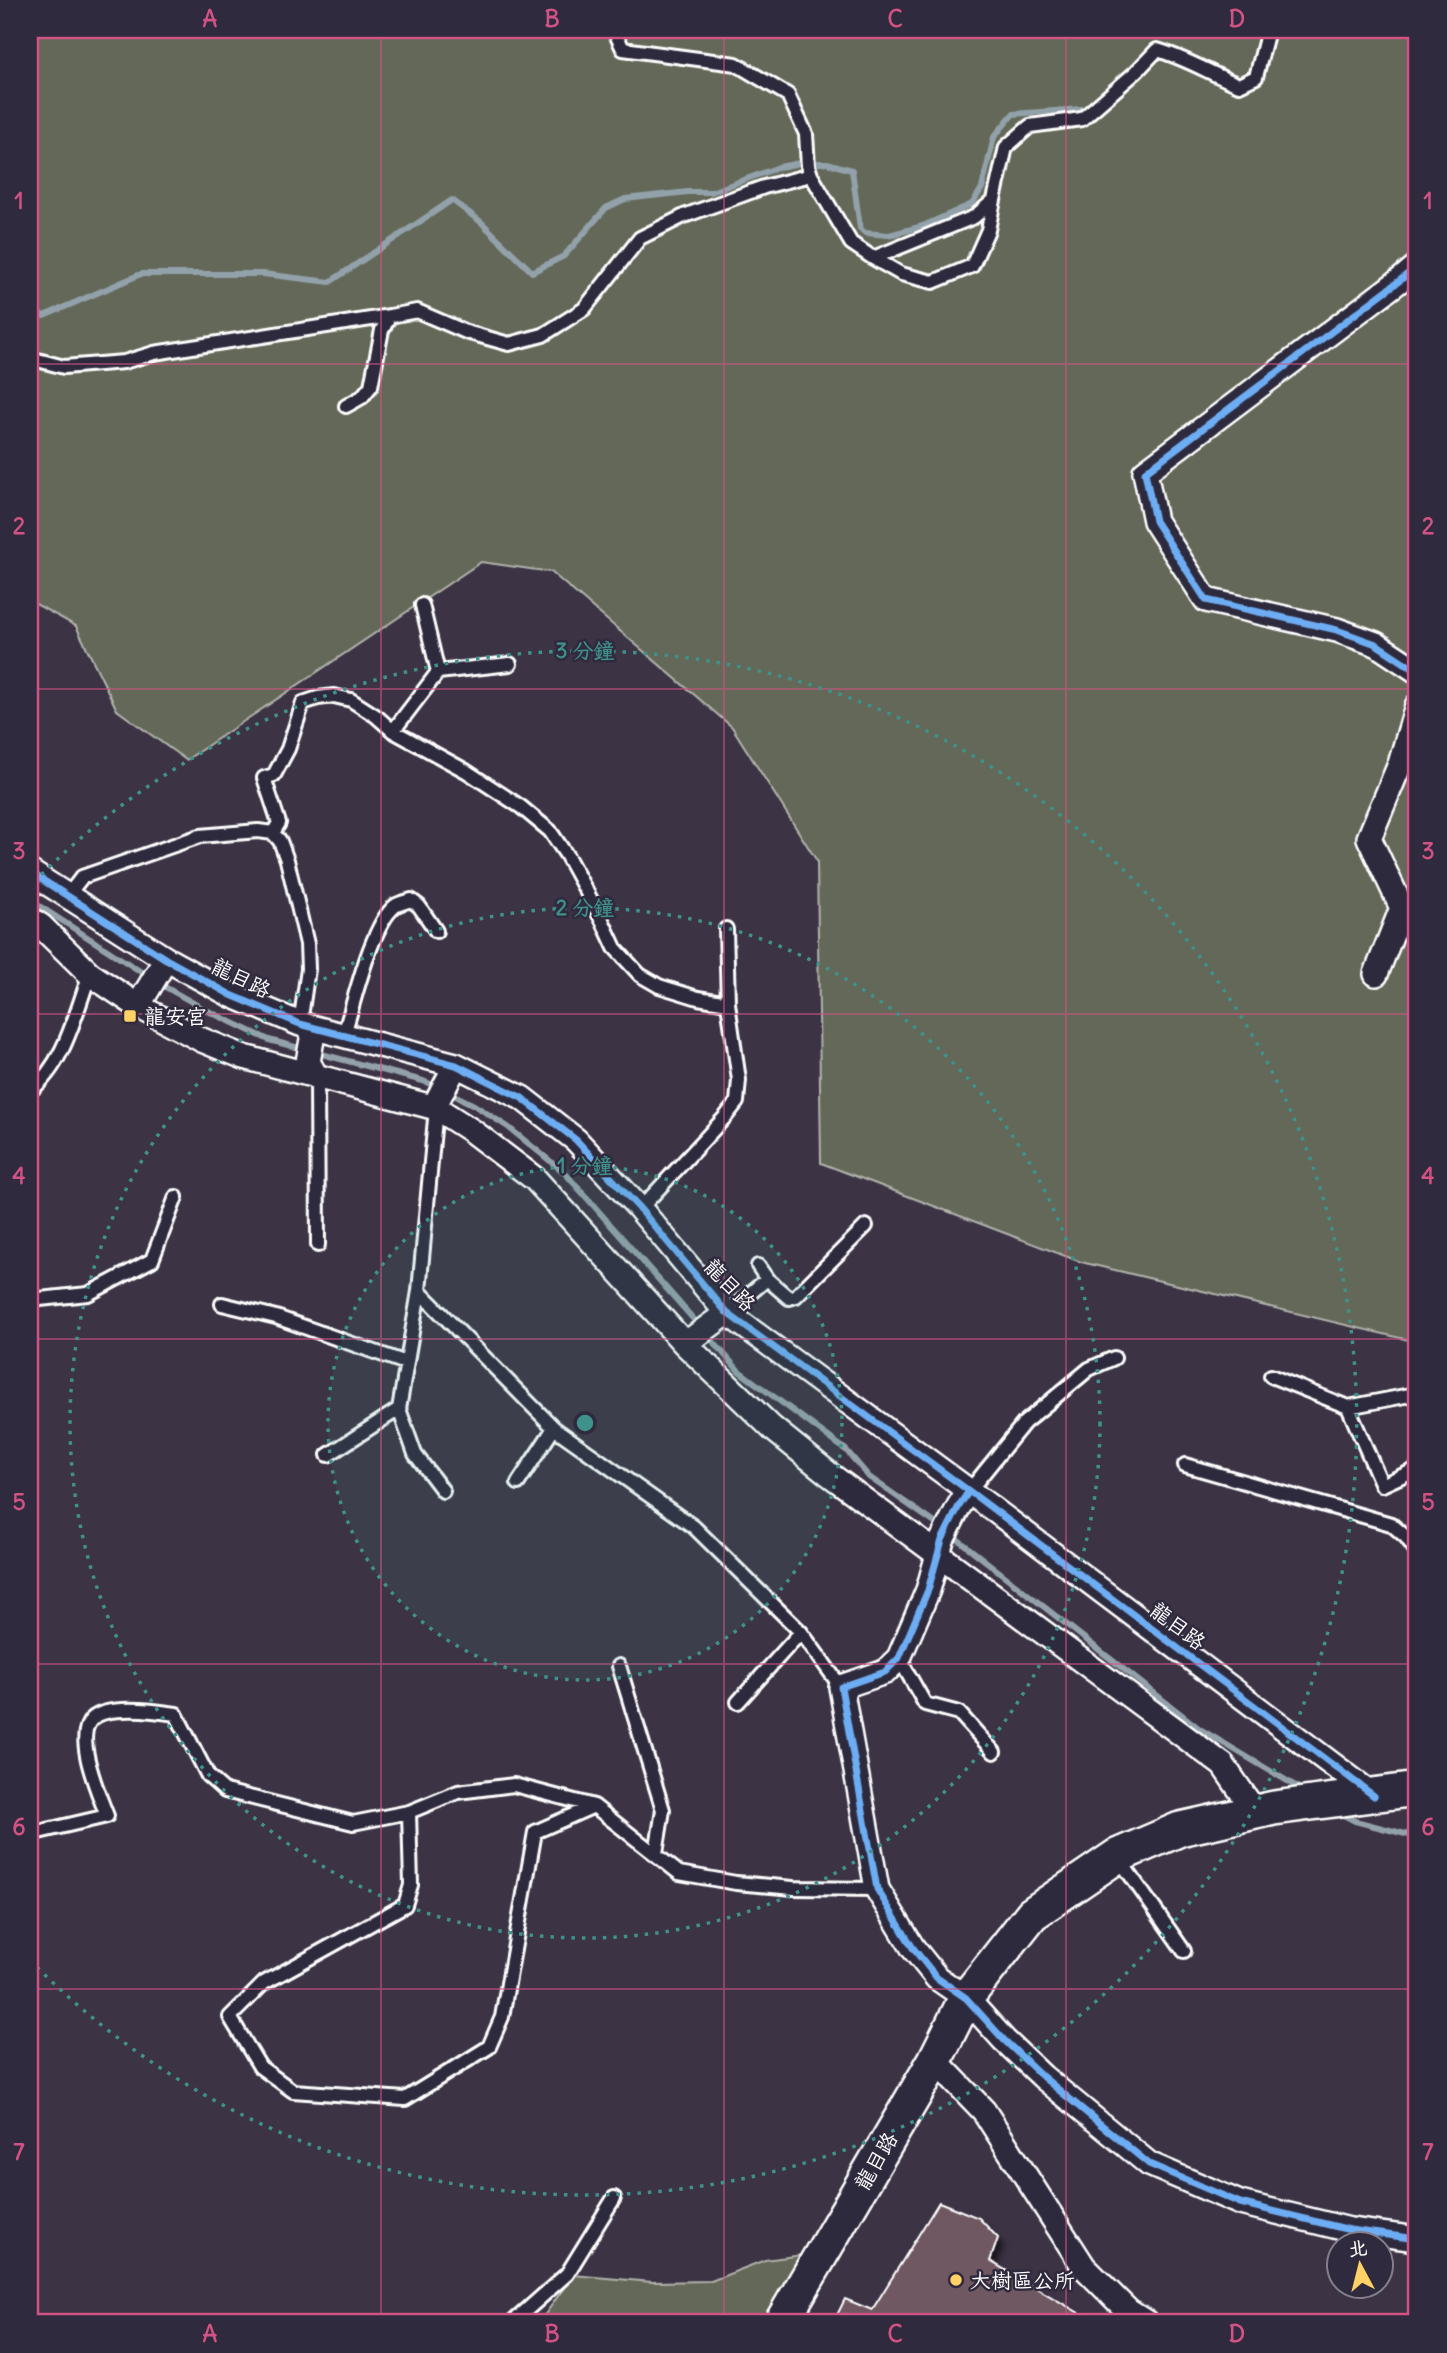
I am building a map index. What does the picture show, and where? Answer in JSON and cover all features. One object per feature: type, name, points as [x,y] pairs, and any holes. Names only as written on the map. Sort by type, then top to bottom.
[{"type":"street","points":[[1417,266],[1145,472],[1154,521],[1206,600],[1337,630],[1377,644],[1417,671]]},
{"type":"street","points":[[1376,974],[1402,908],[1369,838],[1400,764],[1417,706]]},
{"type":"street","name":"龍目路","points":[[30,872],[68,895],[163,962],[231,995],[308,1029],[344,1034],[454,1070],[522,1098],[576,1140],[640,1209],[722,1318],[1374,1796]]},
{"type":"street","points":[[30,919],[41,926],[89,974],[212,1045],[244,1057],[313,1070],[437,1103],[535,1179],[772,1428],[829,1474],[940,1547],[1223,1765],[1265,1810]]},
{"type":"street","points":[[140,1002],[163,962]]},
{"type":"street","points":[[308,1029],[313,1070]]},
{"type":"street","points":[[437,1103],[454,1070]]},
{"type":"street","points":[[687,1341],[722,1318]]},
{"type":"street","points":[[964,1498],[940,1547],[928,1590],[899,1658],[885,1672],[842,1687],[877,1889],[913,1948],[937,1978],[967,1998],[1004,2040],[1044,2077],[1149,2164],[1240,2203],[1350,2230],[1417,2239]]},
{"type":"street","points":[[1374,1796],[1417,1789]]},
{"type":"street","name":"龍目路","points":[[781,2323],[935,2060],[967,1998],[1031,1914],[1117,1856],[1180,1829],[1265,1810],[1374,1796]]},
{"type":"street","points":[[935,2060],[984,2111],[1084,2267],[1128,2311],[1147,2323]]},
{"type":"lane","points":[[614,30],[623,48],[736,64],[788,95],[806,134],[811,175],[851,243],[901,274],[933,282],[972,266],[988,230],[1006,146],[1030,126],[1082,119],[1157,50],[1178,56],[1239,85],[1256,77],[1268,30]]},
{"type":"lane","points":[[30,358],[64,367],[124,362],[154,353],[417,311],[466,332],[509,344],[542,335],[584,309],[640,238],[695,211],[764,187],[811,175]]},
{"type":"lane","points":[[873,258],[974,217],[994,200]]},
{"type":"lane","points":[[346,405],[362,397],[371,386],[382,330],[390,316]]},
{"type":"lane","points":[[422,605],[438,672]]},
{"type":"lane","points":[[393,731],[438,672],[510,664]]},
{"type":"lane","points":[[273,833],[279,823],[264,778],[274,775],[288,749],[303,703],[334,696],[351,700],[393,731],[466,771],[521,807],[550,831],[573,867],[615,948],[640,975],[659,986],[698,998],[728,1003]]},
{"type":"lane","points":[[68,895],[82,877],[200,836],[258,831],[273,833],[280,841],[287,860],[307,944],[308,1029]]},
{"type":"lane","points":[[344,1034],[380,924],[396,905],[411,901],[419,906],[436,932]]},
{"type":"lane","points":[[640,1209],[737,1102],[739,1080],[728,1003],[726,929]]},
{"type":"lane","points":[[33,1086],[57,1060],[89,974]]},
{"type":"lane","points":[[313,1070],[318,1245]]},
{"type":"lane","points":[[437,1103],[419,1291],[399,1409],[415,1454],[443,1492]]},
{"type":"lane","points":[[30,1300],[88,1294],[152,1260],[176,1197]]},
{"type":"lane","points":[[758,1266],[767,1279],[789,1298],[796,1296],[866,1226]]},
{"type":"lane","points":[[722,1318],[767,1279]]},
{"type":"lane","points":[[419,1291],[554,1428],[694,1527],[801,1632],[842,1687]]},
{"type":"lane","points":[[222,1304],[276,1317],[406,1363]]},
{"type":"lane","points":[[964,1498],[1024,1423],[1089,1370],[1114,1358]]},
{"type":"lane","points":[[1270,1376],[1348,1407],[1410,1395]]},
{"type":"lane","points":[[1348,1407],[1382,1485],[1417,1469]]},
{"type":"lane","points":[[328,1455],[399,1409]]},
{"type":"lane","points":[[518,1483],[554,1428]]},
{"type":"lane","points":[[1185,1465],[1391,1524],[1406,1537],[1417,1552]]},
{"type":"lane","points":[[738,1702],[801,1632]]},
{"type":"lane","points":[[899,1658],[925,1704],[959,1713],[994,1752]]},
{"type":"lane","points":[[620,1666],[663,1810],[656,1853]]},
{"type":"lane","points":[[30,1834],[107,1816],[92,1780],[85,1731],[92,1718],[105,1713],[149,1709],[176,1714],[208,1776],[225,1791],[353,1823],[409,1812],[458,1792],[514,1785],[594,1806],[680,1873],[736,1883],[793,1888],[877,1889]]},
{"type":"lane","points":[[409,1812],[411,1885],[405,1905],[264,1983],[230,2017],[260,2067],[293,2091],[405,2099],[489,2047],[502,2017],[535,1832],[594,1806]]},
{"type":"lane","points":[[1117,1856],[1184,1951]]},
{"type":"lane","points":[[512,2323],[567,2274],[614,2198]]},
{"type":"green space","points":[[30,30],[1417,30],[1417,1342],[1081,1262],[821,1163],[817,861],[732,727],[551,572],[481,562],[186,760],[117,710],[76,626],[30,601]]},
{"type":"green space","points":[[817,2253],[764,2323],[539,2323],[573,2275],[652,2282],[711,2281],[765,2260]]},
{"type":"building","name":"大樹區公所","points":[[939,2202],[979,2218],[998,2238],[990,2261],[1096,2323],[833,2323],[845,2299],[872,2310]]},
{"type":"waterway","points":[[30,309],[44,316],[141,274],[263,274],[330,282],[452,200],[481,222],[532,272],[564,256],[606,208],[625,199],[711,192],[779,167],[800,163],[827,163],[852,170],[860,228],[865,233],[889,235],[923,226],[972,204],[982,188],[994,137],[1013,114],[1081,109]]},
{"type":"waterway","points":[[30,900],[149,977]]},
{"type":"waterway","points":[[158,983],[269,1040],[438,1087]]},
{"type":"waterway","points":[[448,1092],[508,1127],[565,1173],[739,1371],[846,1450],[869,1477],[942,1528]]},
{"type":"waterway","points":[[951,1534],[1200,1729],[1304,1791]]},
{"type":"waterway","points":[[1340,1813],[1355,1821],[1417,1837]]},
{"type":"cycle path","points":[[1417,266],[1145,472],[1155,521],[1206,600],[1337,630],[1376,644],[1417,671]]},
{"type":"cycle path","points":[[30,872],[166,959],[231,995],[300,1024],[456,1065],[522,1098],[576,1140],[640,1209],[727,1313],[969,1491],[1374,1796]]},
{"type":"cycle path","points":[[969,1491],[942,1540],[928,1590],[899,1658],[885,1672],[841,1687],[877,1889],[913,1948],[937,1978],[966,1998],[1004,2040],[1043,2077],[1149,2164],[1240,2203],[1350,2230],[1417,2239]]},
{"type":"place","name":"龍安宮","points":[[130,1016]]},
{"type":"place","name":"大樹區公所","points":[[956,2280]]}]
